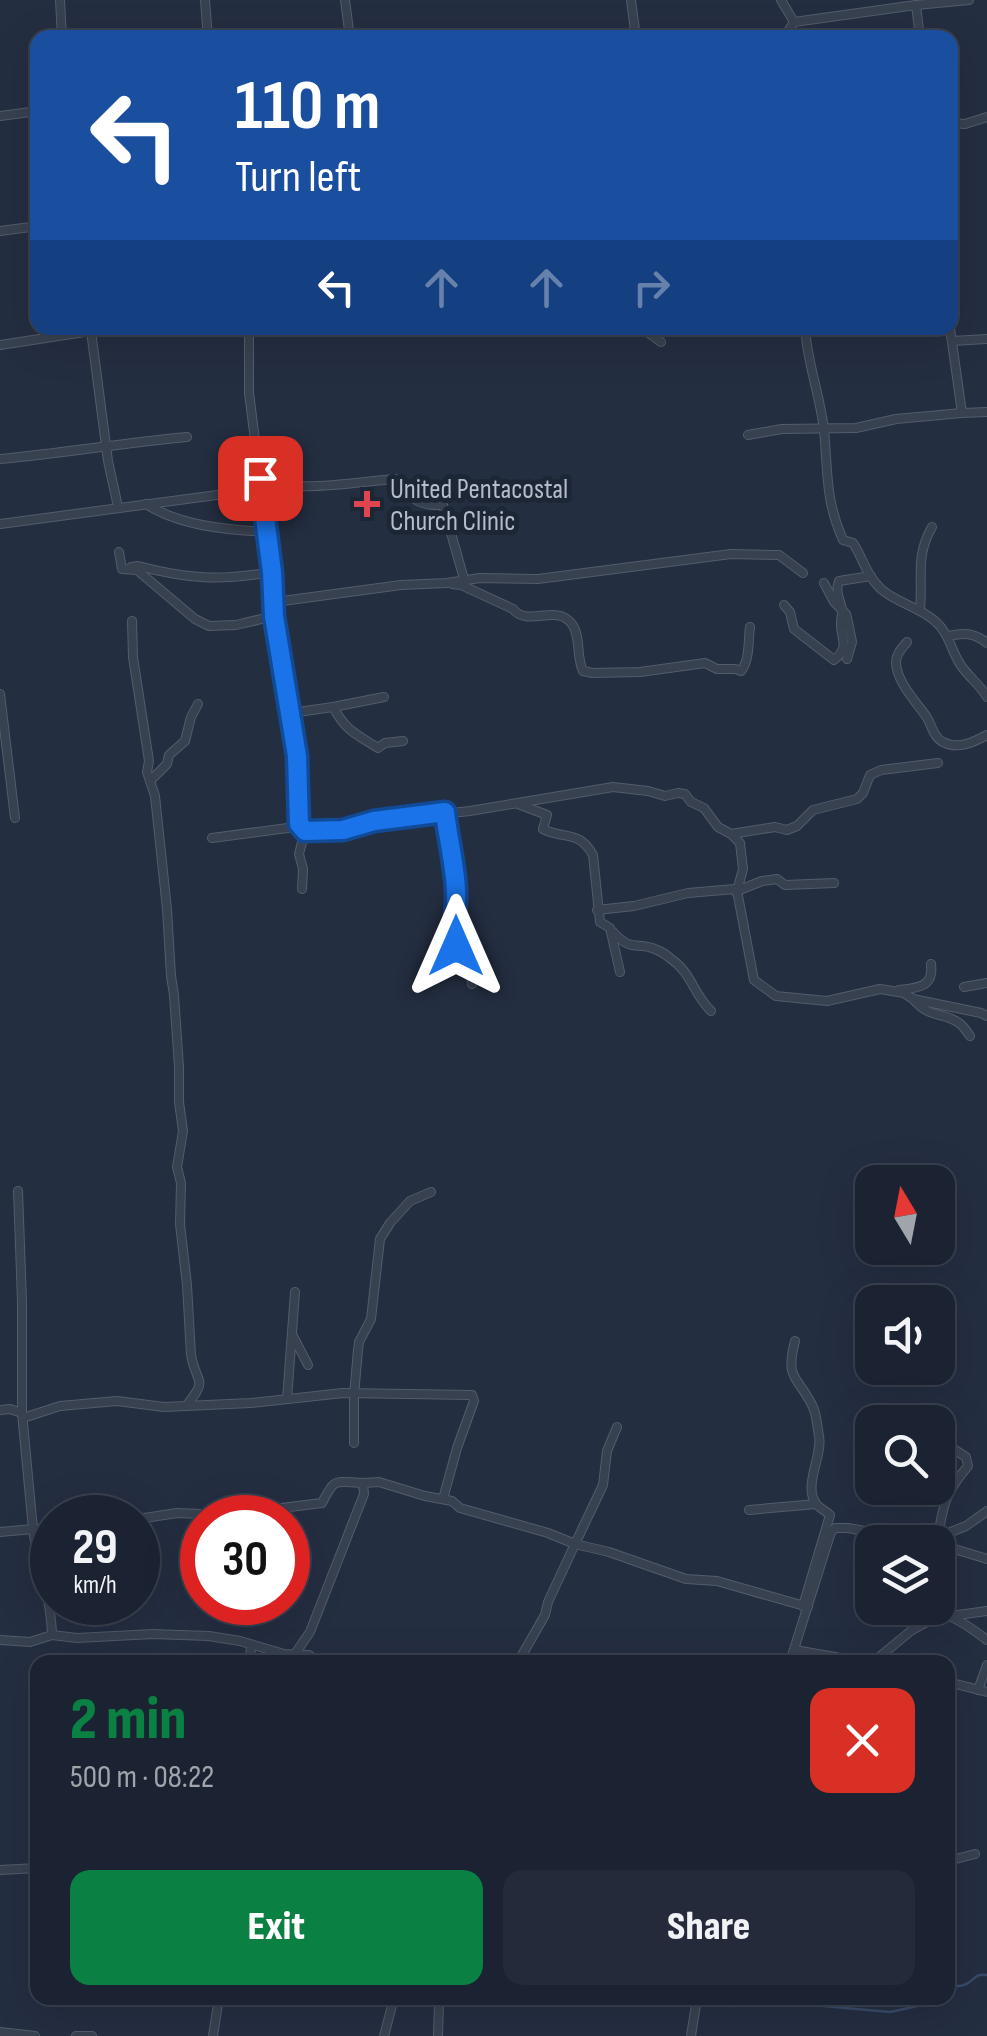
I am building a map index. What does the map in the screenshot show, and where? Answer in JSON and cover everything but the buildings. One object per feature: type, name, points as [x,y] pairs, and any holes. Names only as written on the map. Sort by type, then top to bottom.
[{"type":"street","points":[[60,0],[62,30]]},
{"type":"street","points":[[204,0],[207,30]]},
{"type":"street","points":[[345,0],[349,30]]},
{"type":"street","points":[[631,0],[635,30]]},
{"type":"street","points":[[781,0],[794,22]]},
{"type":"street","points":[[794,22],[969,0]]},
{"type":"street","points":[[916,5],[919,30]]},
{"type":"street","points":[[789,30],[794,22]]},
{"type":"street","points":[[0,116],[30,112]]},
{"type":"street","points":[[958,124],[987,117]]},
{"type":"street","points":[[0,231],[30,227]]},
{"type":"street","points":[[0,344],[55,335]]},
{"type":"street","points":[[92,335],[118,507]]},
{"type":"street","points":[[249,335],[249,393],[274,616],[297,756],[302,890]]},
{"type":"street","points":[[652,335],[661,342]]},
{"type":"street","points":[[805,335],[824,430],[827,491],[843,540],[853,543],[862,565],[880,588],[936,622],[987,697]]},
{"type":"street","points":[[951,335],[962,414]]},
{"type":"street","points":[[952,340],[987,339]]},
{"type":"street","points":[[748,435],[782,429],[856,428],[896,419],[987,412]]},
{"type":"street","points":[[0,459],[187,436]]},
{"type":"street","points":[[260,478],[286,485],[396,479],[425,506],[443,505],[464,580]]},
{"type":"street","points":[[0,524],[262,489]]},
{"type":"street","points":[[146,504],[185,520],[267,532]]},
{"type":"street","points":[[920,610],[920,556],[932,527]]},
{"type":"street","points":[[120,552],[122,569]]},
{"type":"street","points":[[275,602],[401,585],[538,579],[731,554],[780,555],[803,573]]},
{"type":"street","points":[[122,569],[138,566],[180,577],[211,579],[272,572]]},
{"type":"street","points":[[122,569],[137,570],[195,619],[209,626],[236,625],[274,616]]},
{"type":"street","points":[[784,605],[796,631],[834,660],[844,643],[837,584],[871,576]]},
{"type":"street","points":[[448,583],[512,608],[524,618],[561,615],[575,627],[583,671],[592,673],[640,672],[705,663],[717,670],[741,671],[747,657],[750,627]]},
{"type":"street","points":[[824,583],[846,614],[852,636],[847,659]]},
{"type":"street","points":[[132,622],[133,657],[150,761],[147,772],[156,796],[174,995],[182,1131],[177,1168],[181,1183],[180,1224],[193,1366],[201,1382],[200,1390],[187,1404]]},
{"type":"street","points":[[948,636],[974,634],[987,643]]},
{"type":"street","points":[[907,642],[898,652],[896,665],[936,736],[944,744],[962,745],[987,735]]},
{"type":"street","points":[[0,694],[4,760],[15,818]]},
{"type":"street","points":[[291,712],[384,697]]},
{"type":"street","points":[[150,781],[169,755],[185,742],[198,704]]},
{"type":"street","points":[[333,707],[353,734],[378,748],[403,741]]},
{"type":"street","points":[[731,834],[776,827],[787,830],[797,826],[812,810],[856,799],[870,775],[881,770],[938,763]]},
{"type":"street","points":[[212,838],[295,827],[343,830],[374,821],[470,812],[613,787],[664,796],[685,794],[740,843],[741,884],[737,891],[754,980],[776,996],[826,1001],[880,989],[919,988],[927,984],[931,964]]},
{"type":"street","points":[[518,804],[546,815],[542,830],[575,836],[589,847],[600,922],[630,946],[656,949],[670,958],[688,974],[700,999],[711,1010]]},
{"type":"street","points":[[445,812],[456,892],[454,934],[456,946],[472,972],[472,984]]},
{"type":"street","points":[[597,910],[688,893],[737,891],[777,879],[785,885],[834,884]]},
{"type":"street","points":[[610,928],[620,972]]},
{"type":"street","points":[[964,987],[987,982]]},
{"type":"street","points":[[894,990],[913,999],[987,1016]]},
{"type":"street","points":[[913,999],[935,1016],[960,1024],[970,1036]]},
{"type":"street","points":[[18,1191],[22,1415],[30,1498]]},
{"type":"street","points":[[354,1443],[359,1342],[371,1319],[380,1239],[410,1201],[431,1192]]},
{"type":"street","points":[[287,1398],[295,1292]]},
{"type":"street","points":[[292,1334],[308,1365]]},
{"type":"street","points":[[795,1341],[791,1370],[815,1410],[820,1443],[812,1487],[816,1504]]},
{"type":"street","points":[[0,1410],[10,1409],[22,1415],[60,1406],[117,1401],[164,1407],[354,1394],[466,1394],[474,1397],[443,1500]]},
{"type":"street","points":[[522,1655],[603,1485],[607,1451],[616,1427]]},
{"type":"street","points":[[955,1450],[966,1457],[968,1466],[955,1483]]},
{"type":"street","points":[[160,1516],[226,1515],[322,1503],[328,1488],[336,1482],[379,1482],[452,1501],[460,1508],[686,1579],[717,1580],[805,1606]]},
{"type":"street","points":[[295,1654],[304,1644],[318,1612],[364,1494],[363,1483]]},
{"type":"street","points":[[749,1510],[816,1504],[830,1514],[793,1655]]},
{"type":"street","points":[[955,1532],[987,1512]]},
{"type":"street","points":[[805,1606],[831,1532],[835,1528],[855,1530]]},
{"type":"street","points":[[0,1532],[30,1529]]},
{"type":"street","points":[[955,1548],[987,1560]]},
{"type":"street","points":[[955,1613],[987,1611]]},
{"type":"street","points":[[955,1618],[987,1640]]},
{"type":"street","points":[[51,1625],[52,1635]]},
{"type":"street","points":[[912,1630],[913,1625]]},
{"type":"street","points":[[882,1655],[923,1625]]},
{"type":"street","points":[[0,1640],[30,1642],[52,1635],[209,1636],[284,1654],[309,1655]]},
{"type":"street","points":[[250,1655],[251,1645]]},
{"type":"street","points":[[795,1650],[824,1655]]},
{"type":"street","points":[[955,1684],[982,1691],[987,1664]]},
{"type":"street","points":[[955,1858],[975,1854]]},
{"type":"street","points":[[0,1870],[30,1868]]},
{"type":"street","points":[[213,2036],[218,2005]]},
{"type":"street","points":[[384,2036],[392,2005]]},
{"type":"street","points":[[438,2036],[439,2005]]},
{"type":"street","points":[[691,2036],[697,2005]]},
{"type":"street","points":[[0,2032],[35,2036]]},
{"type":"street","points":[[76,2036],[92,2036]]},
{"type":"waterway","points":[[955,1986],[987,1975]]},
{"type":"waterway","points":[[727,2005],[743,2005]]},
{"type":"waterway","points":[[812,2005],[890,2012],[922,2005]]},
{"type":"place","name":"United Pentacostal Church Clinic","points":[[367,504]]},
{"type":"route","points":[[260,478],[274,616],[297,756],[299,824],[305,831],[343,830],[374,821],[445,812],[454,864],[456,946]]}]
